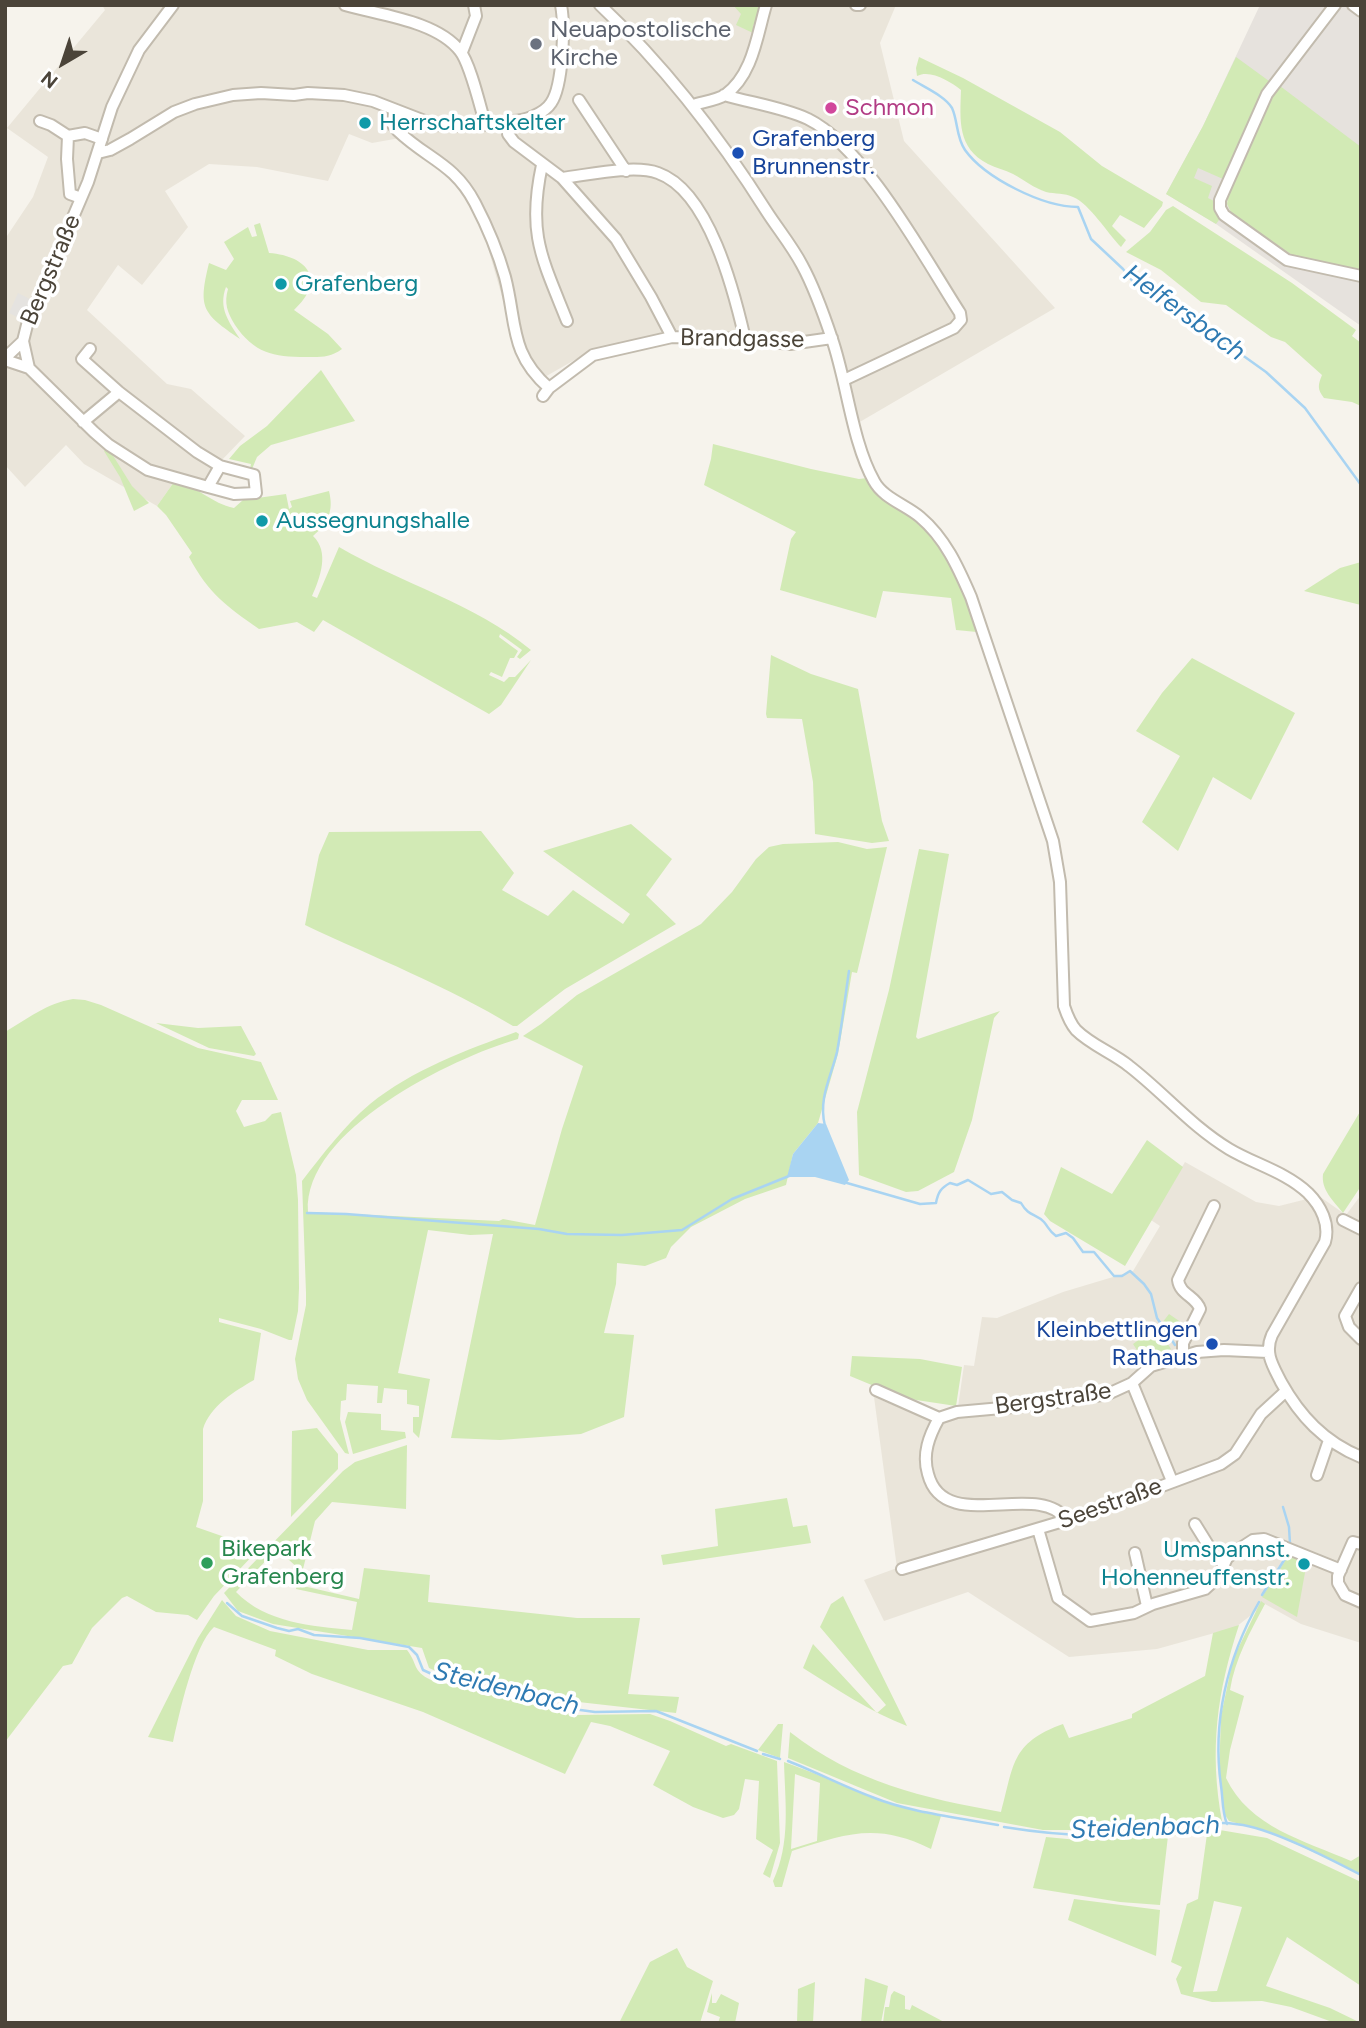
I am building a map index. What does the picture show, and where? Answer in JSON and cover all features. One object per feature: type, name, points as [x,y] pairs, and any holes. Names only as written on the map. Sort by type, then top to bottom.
[{"type":"street","name":"Bergstraße","points":[[29,368],[23,341],[27,325],[81,198],[112,107],[139,50],[173,5]]},
{"type":"street","points":[[345,5],[429,28],[447,38],[462,52],[485,123]]},
{"type":"street","points":[[462,52],[477,16],[474,5]]},
{"type":"street","points":[[561,5],[563,15],[560,69],[555,96],[543,111],[512,121],[508,126],[508,134],[542,165],[562,178],[616,239],[672,337]]},
{"type":"street","points":[[600,5],[648,52],[693,105],[740,169],[803,266],[832,338],[856,430],[876,485],[932,528],[958,566],[971,597],[1053,841],[1060,882],[1064,1006],[1069,1020],[1090,1040],[1131,1067],[1204,1131],[1238,1154],[1292,1181],[1313,1198],[1323,1213],[1327,1235],[1272,1335],[1268,1352],[1286,1391],[1303,1416],[1329,1440],[1361,1457]]},
{"type":"street","points":[[693,105],[724,95],[742,76],[751,60],[766,5]]},
{"type":"street","points":[[1335,5],[1267,94],[1220,200],[1220,208],[1224,215],[1287,260],[1361,276]]},
{"type":"street","points":[[1353,5],[1361,11]]},
{"type":"street","points":[[98,153],[120,145],[174,112],[195,104],[233,95],[261,93],[294,96],[308,93],[344,95],[367,99],[435,125],[475,126],[498,123],[508,126]]},
{"type":"street","points":[[724,95],[807,119],[830,133],[852,155],[887,199],[960,313],[961,320],[954,328],[844,380]]},
{"type":"street","points":[[579,100],[626,171]]},
{"type":"street","name":"Brandgasse","points":[[394,110],[393,125],[398,131],[445,164],[466,188],[475,204],[492,240],[505,279],[511,321],[524,359],[546,392],[593,355],[672,337],[745,339],[790,344],[832,338]]},
{"type":"street","points":[[40,121],[68,136],[85,133],[103,139]]},
{"type":"street","name":"Bergstraße","points":[[68,136],[70,194],[81,198]]},
{"type":"street","points":[[542,165],[535,196],[536,231],[542,260],[567,321]]},
{"type":"street","points":[[562,178],[642,169],[658,173],[675,182],[690,196],[730,279],[745,339]]},
{"type":"street","name":"Bergstraße","points":[[5,359],[23,341]]},
{"type":"street","points":[[5,359],[29,368],[109,445],[148,470],[234,494],[256,494],[254,475],[220,466],[197,452],[119,392],[82,359],[90,349]]},
{"type":"street","points":[[83,422],[119,392]]},
{"type":"street","points":[[208,487],[220,466]]},
{"type":"street","points":[[1183,1355],[1183,1343],[1200,1309],[1196,1301],[1182,1290],[1178,1280],[1214,1206]]},
{"type":"street","points":[[1343,1220],[1361,1229]]},
{"type":"street","points":[[1361,1288],[1345,1316],[1349,1328],[1361,1339]]},
{"type":"street","name":"Bergstraße","points":[[939,1418],[957,1412],[1090,1398],[1115,1392],[1132,1383],[1151,1366],[1183,1355],[1209,1350],[1268,1352]]},
{"type":"street","points":[[1132,1383],[1172,1481]]},
{"type":"street","points":[[876,1390],[939,1418],[928,1444],[925,1461],[929,1478],[943,1496],[956,1503],[968,1505],[1037,1504],[1063,1515],[1067,1520]]},
{"type":"street","name":"Seestraße","points":[[902,1569],[1067,1520],[1228,1460],[1239,1449],[1261,1414],[1286,1391]]},
{"type":"street","points":[[1317,1475],[1329,1440]]},
{"type":"street","points":[[1048,1508],[1052,1525]]},
{"type":"street","points":[[1195,1524],[1213,1553],[1224,1564]]},
{"type":"street","points":[[1038,1529],[1058,1598],[1093,1621],[1135,1613],[1147,1606],[1205,1589],[1217,1577],[1233,1553],[1258,1538],[1341,1570]]},
{"type":"street","points":[[1361,1544],[1353,1542],[1338,1583],[1340,1590],[1361,1602]]},
{"type":"street","points":[[1135,1553],[1147,1606]]},
{"type":"shaded area","points":[[102,5],[896,5],[880,43],[904,141],[1055,308],[858,423],[830,341],[664,332],[592,350],[543,378],[515,342],[482,227],[449,172],[400,138],[372,143],[349,134],[328,181],[257,167],[209,164],[165,191],[188,227],[142,285],[118,265],[87,310],[167,384],[191,389],[245,436],[220,462],[206,484],[174,482],[157,506],[84,464],[66,445],[25,487],[5,465],[5,239],[33,197],[48,157],[7,128],[105,10]]},
{"type":"shaded area","points":[[1260,5],[1361,5],[1361,326],[1216,224],[1166,194],[1203,126]]},
{"type":"shaded area","points":[[18,293],[32,300],[23,320],[9,313]]},
{"type":"shaded area","points":[[1185,1162],[1256,1202],[1279,1206],[1319,1196],[1346,1215],[1361,1195],[1361,1643],[1301,1624],[1265,1604],[1236,1627],[1157,1649],[1069,1657],[968,1592],[884,1621],[864,1580],[897,1568],[874,1397],[935,1422],[957,1414],[964,1365],[974,1366],[982,1317],[997,1318],[1063,1292],[1133,1271],[1160,1226],[1151,1220]]},
{"type":"green space","points":[[733,5],[761,5],[753,25],[753,33],[736,25],[741,14]]},
{"type":"green space","points":[[919,57],[963,78],[1060,132],[1102,166],[1163,202],[1162,206],[1144,228],[1120,215],[1112,226],[1126,240],[1121,247],[1092,212],[1073,197],[1049,193],[978,157],[971,150],[962,132],[961,90],[934,75],[917,76]]},
{"type":"green space","points":[[1236,57],[1269,81],[1223,179],[1198,168],[1194,178],[1212,186],[1208,198],[1214,201],[1214,210],[1219,220],[1216,224],[1166,194]]},
{"type":"green space","points":[[1280,86],[1361,147],[1361,271],[1292,255],[1232,214],[1227,204],[1229,192]]},
{"type":"green space","points":[[1173,206],[1292,283],[1356,330],[1352,336],[1361,343],[1361,406],[1324,398],[1319,387],[1322,375],[1285,342],[1271,337],[1226,305],[1201,302],[1161,270],[1126,252],[1150,232],[1166,210]]},
{"type":"green space","points":[[260,223],[269,253],[294,259],[309,272],[309,289],[294,310],[328,334],[342,349],[338,352],[325,356],[294,357],[265,352],[249,342],[232,320],[227,307],[226,287],[224,308],[240,339],[218,322],[206,308],[204,290],[209,263],[226,270],[234,259],[224,242],[248,227],[252,237],[257,236],[254,225]]},
{"type":"green space","points":[[321,370],[355,421],[271,445],[257,457],[252,469],[251,464],[229,459],[240,446],[267,426]]},
{"type":"green space","points":[[713,444],[811,469],[859,479],[867,478],[878,493],[916,522],[933,539],[962,590],[977,632],[956,630],[951,598],[883,591],[876,618],[780,590],[791,539],[796,532],[704,485]]},
{"type":"green space","points":[[107,446],[132,486],[149,503],[134,511],[120,477],[104,451]]},
{"type":"green space","points":[[174,482],[234,508],[243,500],[286,494],[289,509],[292,507],[290,501],[329,491],[331,505],[328,516],[313,536],[321,550],[322,565],[312,596],[317,598],[339,547],[486,619],[531,650],[520,659],[517,657],[522,650],[500,634],[499,637],[518,651],[514,658],[510,658],[502,677],[491,672],[489,675],[504,682],[509,677],[515,677],[531,660],[501,705],[489,714],[323,620],[314,632],[297,622],[259,629],[211,590],[189,557],[192,553],[157,506]]},
{"type":"green space","points":[[1361,562],[1361,605],[1304,591],[1340,568]]},
{"type":"green space","points":[[771,655],[811,674],[858,689],[882,821],[889,841],[872,843],[815,834],[813,782],[802,719],[767,718],[766,714]]},
{"type":"green space","points":[[1192,658],[1295,713],[1251,800],[1213,777],[1178,851],[1142,822],[1180,756],[1136,731],[1162,693]]},
{"type":"green space","points":[[631,824],[672,859],[646,895],[676,924],[565,989],[517,1026],[437,985],[305,925],[319,855],[329,832],[481,831],[514,873],[502,890],[548,916],[573,890],[623,924],[630,914],[543,851]]},
{"type":"green space","points":[[838,842],[867,849],[887,847],[857,973],[852,972],[838,1054],[818,1123],[793,1154],[786,1185],[745,1199],[691,1227],[671,1247],[666,1258],[645,1266],[617,1263],[616,1284],[604,1333],[634,1335],[624,1417],[581,1434],[500,1440],[451,1438],[493,1234],[470,1235],[428,1230],[398,1373],[430,1379],[419,1438],[413,1432],[413,1417],[419,1417],[419,1406],[407,1404],[407,1390],[384,1388],[382,1403],[377,1403],[378,1386],[347,1384],[346,1400],[341,1401],[340,1419],[349,1454],[345,1453],[307,1400],[298,1379],[295,1359],[306,1305],[302,1181],[326,1151],[360,1113],[386,1092],[421,1071],[516,1032],[519,1034],[518,1039],[421,1080],[355,1126],[329,1153],[313,1182],[308,1212],[499,1221],[503,1219],[535,1225],[583,1066],[523,1036],[577,995],[701,924],[769,847]]},
{"type":"green space","points":[[919,849],[949,854],[916,1037],[918,1039],[1000,1011],[994,1018],[972,1120],[954,1172],[918,1191],[906,1192],[859,1175],[857,1112],[889,990]]},
{"type":"green space","points":[[73,999],[101,1005],[198,1048],[261,1062],[278,1100],[242,1100],[236,1111],[244,1127],[265,1121],[272,1114],[281,1112],[296,1175],[298,1311],[292,1340],[219,1318],[219,1322],[261,1333],[254,1380],[217,1406],[203,1429],[203,1501],[196,1527],[259,1549],[214,1596],[197,1620],[188,1615],[156,1612],[127,1596],[122,1598],[92,1628],[72,1664],[63,1666],[5,1742],[5,1032],[46,1008]]},
{"type":"green space","points":[[156,1023],[198,1028],[241,1026],[256,1054],[254,1056],[209,1048]]},
{"type":"green space","points":[[1361,1110],[1361,1186],[1343,1213],[1326,1190],[1323,1174]]},
{"type":"green space","points":[[1147,1140],[1183,1167],[1125,1266],[1050,1221],[1044,1214],[1061,1167],[1112,1194]]},
{"type":"green space","points":[[1169,1314],[1185,1325],[1178,1334],[1162,1323]]},
{"type":"green space","points":[[1157,1327],[1171,1349],[1145,1362],[1133,1344]]},
{"type":"green space","points":[[852,1356],[920,1359],[962,1367],[956,1406],[903,1398],[850,1376]]},
{"type":"green space","points":[[348,1412],[381,1414],[381,1430],[405,1432],[406,1438],[353,1454],[345,1422]]},
{"type":"green space","points":[[317,1428],[338,1454],[338,1469],[291,1517],[292,1431]]},
{"type":"green space","points":[[407,1445],[406,1509],[332,1502],[315,1521],[299,1585],[359,1599],[364,1568],[430,1575],[428,1602],[577,1618],[640,1618],[628,1694],[679,1697],[676,1713],[552,1699],[438,1672],[429,1668],[422,1648],[273,1624],[238,1611],[224,1593],[343,1471],[355,1462]],"holes":[[[277,1549],[300,1570],[296,1589],[357,1602],[352,1630],[275,1617],[236,1592]]]},
{"type":"green space","points":[[787,1498],[793,1527],[807,1525],[811,1543],[663,1565],[661,1555],[718,1546],[715,1509]]},
{"type":"green space","points":[[1289,1555],[1304,1563],[1306,1567],[1297,1617],[1262,1597]]},
{"type":"green space","points":[[843,1596],[907,1726],[877,1713],[886,1705],[820,1627],[831,1604]]},
{"type":"green space","points":[[222,1600],[236,1616],[270,1631],[368,1650],[407,1650],[418,1670],[431,1680],[577,1715],[650,1714],[726,1746],[731,1744],[777,1761],[780,1843],[770,1878],[763,1874],[773,1850],[756,1839],[759,1781],[745,1779],[739,1809],[734,1815],[723,1818],[693,1807],[653,1785],[670,1751],[610,1726],[591,1722],[565,1774],[423,1712],[312,1674],[275,1656],[276,1650],[214,1627],[194,1664],[173,1742],[148,1737],[198,1638]]},
{"type":"green space","points":[[1261,1601],[1265,1604],[1239,1657],[1232,1679],[1230,1690],[1244,1696],[1226,1778],[1236,1795],[1264,1821],[1297,1839],[1351,1861],[1361,1855],[1361,1874],[1272,1833],[1229,1821],[1225,1815],[1219,1776],[1221,1716],[1233,1659]]},
{"type":"green space","points":[[1239,1625],[1225,1674],[1217,1722],[1216,1770],[1222,1821],[1185,1821],[1086,1830],[1043,1830],[897,1803],[788,1758],[790,1732],[839,1764],[890,1786],[944,1801],[1001,1812],[1012,1769],[1024,1748],[1033,1739],[1063,1724],[1069,1738],[1132,1718],[1132,1714],[1205,1676],[1213,1633]]},
{"type":"green space","points":[[813,1644],[876,1712],[803,1668]]},
{"type":"green space","points":[[778,1724],[783,1724],[780,1758],[758,1750]]},
{"type":"green space","points":[[784,1762],[880,1800],[941,1816],[931,1849],[877,1833],[845,1836],[792,1851],[782,1887],[775,1887],[773,1881],[779,1867],[785,1837]],"holes":[[[795,1774],[820,1783],[817,1841],[791,1849]]]},
{"type":"green space","points":[[1208,1828],[1267,1838],[1361,1882],[1361,1986],[1287,1937],[1266,1986],[1330,2008],[1361,2023],[1335,2023],[1291,2007],[1262,2001],[1212,2002],[1181,1994],[1176,1979],[1182,1967],[1171,1962],[1187,1904],[1198,1899],[1207,1834],[1168,1836],[1160,1905],[1120,1902],[1033,1888],[1046,1837],[1078,1840]],"holes":[[[1214,1901],[1242,1907],[1217,1991],[1193,1992]]]},
{"type":"green space","points":[[1074,1899],[1160,1910],[1156,1956],[1068,1920]]},
{"type":"green space","points":[[677,1948],[687,1967],[713,1981],[700,2023],[619,2023],[650,1962]]},
{"type":"green space","points":[[865,1978],[888,1986],[881,2023],[861,2023]]},
{"type":"green space","points":[[815,1982],[813,2023],[797,2023],[798,1989]]},
{"type":"green space","points":[[894,1991],[905,1996],[905,2009],[910,2010],[912,2005],[946,2023],[883,2023],[885,2007],[889,2007]]},
{"type":"green space","points":[[712,1993],[712,2003],[716,2003],[721,1994],[739,2003],[735,2023],[718,2023],[720,2017],[707,2012]]},
{"type":"water","points":[[818,1123],[826,1124],[849,1180],[845,1185],[815,1177],[787,1177],[793,1154]]},
{"type":"waterway","name":"Helfersbach","points":[[913,80],[949,104],[962,145],[986,171],[1032,196],[1064,206],[1078,207],[1091,239],[1134,283],[1171,305],[1197,327],[1266,372],[1305,408],[1361,485]]},
{"type":"waterway","points":[[825,1126],[824,1097],[837,1052],[849,971]]},
{"type":"waterway","points":[[307,1213],[539,1229],[567,1234],[622,1235],[682,1230],[732,1199],[789,1176]]},
{"type":"waterway","points":[[847,1183],[920,1204],[936,1203],[944,1187],[950,1183],[957,1185],[968,1180],[991,1194],[1002,1192],[1041,1219],[1056,1236],[1066,1233],[1083,1252],[1094,1252],[1114,1276],[1122,1276],[1130,1271],[1151,1294],[1157,1318],[1175,1345]]},
{"type":"waterway","points":[[1283,1507],[1289,1527],[1290,1544]]},
{"type":"waterway","points":[[1262,1595],[1288,1554]]},
{"type":"waterway","points":[[1227,1824],[1223,1810],[1219,1762],[1221,1714],[1238,1645],[1259,1602]]},
{"type":"waterway","name":"Steidenbach","points":[[227,1603],[242,1616],[289,1631],[298,1629],[314,1635],[360,1638],[409,1647],[417,1655],[423,1670],[434,1675],[573,1709],[595,1712],[656,1711],[757,1751]]},
{"type":"waterway","name":"Steidenbach","points":[[763,1754],[780,1759]]},
{"type":"waterway","name":"Steidenbach","points":[[788,1761],[887,1802],[918,1811],[998,1825]]},
{"type":"waterway","name":"Steidenbach","points":[[1004,1827],[1087,1835],[1195,1824],[1243,1825],[1287,1839],[1361,1875]]},
{"type":"place","name":"Neuapostolische Kirche","points":[[536,44]]},
{"type":"place","name":"Schmon","points":[[831,108]]},
{"type":"place","name":"Herrschaftskelter","points":[[365,123]]},
{"type":"place","name":"Grafenberg Brunnenstr.","points":[[738,153]]},
{"type":"place","name":"Grafenberg","points":[[281,284]]},
{"type":"place","name":"Aussegnungshalle","points":[[262,521]]},
{"type":"place","name":"Kleinbettlingen Rathaus","points":[[1212,1344]]},
{"type":"place","name":"Bikepark Grafenberg","points":[[207,1563]]},
{"type":"place","name":"Umspannst. Hohenneuffenstr.","points":[[1304,1564]]}]
